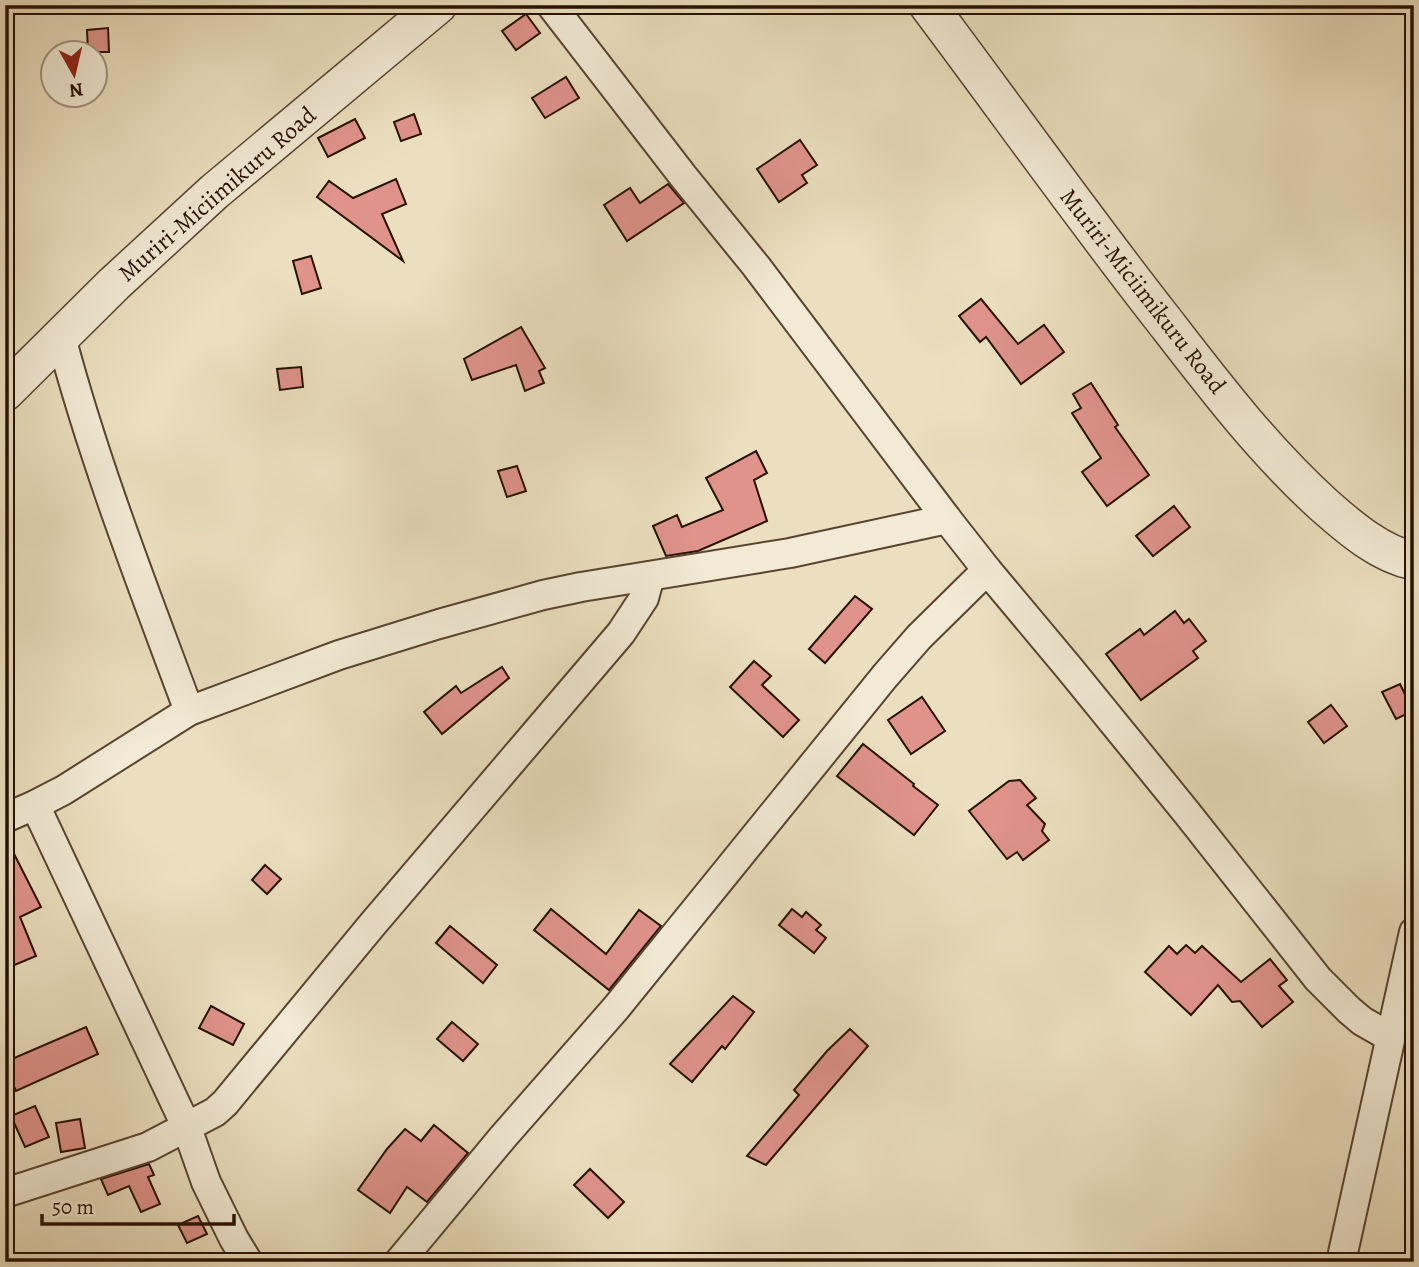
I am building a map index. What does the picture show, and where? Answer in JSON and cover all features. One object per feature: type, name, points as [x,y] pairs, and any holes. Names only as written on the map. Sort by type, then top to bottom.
[{"type":"street","name":"Muriri-Miciimikuru Road","points":[[7,387],[214,192],[438,5]]},
{"type":"street","points":[[551,5],[756,266],[987,570],[1187,813],[1318,979],[1362,1021],[1390,1037]]},
{"type":"street","name":"Muriri-Miciimikuru Road","points":[[928,5],[1106,247],[1259,440],[1336,516],[1361,536],[1400,556]]},
{"type":"street","points":[[61,337],[97,461],[189,711]]},
{"type":"street","points":[[5,818],[35,805],[109,763],[189,711],[339,655],[543,595],[790,553],[947,519]]},
{"type":"street","points":[[399,1262],[502,1137],[616,1008],[885,676],[919,637],[987,570]]},
{"type":"street","points":[[5,1193],[139,1151],[215,1112],[621,634],[644,598],[650,576]]},
{"type":"street","points":[[35,805],[187,1128],[206,1182],[248,1262]]},
{"type":"street","points":[[1341,1262],[1414,932]]},
{"type":"building","points":[[526,14],[540,33],[516,50],[502,31]]},
{"type":"building","points":[[108,28],[109,52],[108,38],[87,38],[87,30]]},
{"type":"building","points":[[566,77],[579,98],[545,118],[532,98]]},
{"type":"building","points":[[414,114],[421,134],[401,141],[394,122]]},
{"type":"building","points":[[355,119],[365,138],[328,157],[318,138]]},
{"type":"building","points":[[800,140],[817,165],[802,175],[807,183],[779,202],[757,169]]},
{"type":"building","points":[[396,179],[406,204],[382,214],[403,261],[317,197],[329,181],[353,198]]},
{"type":"building","points":[[668,184],[684,203],[627,241],[604,205],[630,188],[640,203]]},
{"type":"building","points":[[311,256],[321,288],[302,294],[293,261]]},
{"type":"building","points":[[981,299],[1018,344],[1044,325],[1064,352],[1021,384],[986,337],[980,342],[959,316]]},
{"type":"building","points":[[521,327],[545,368],[539,371],[544,383],[525,391],[516,365],[472,380],[464,359]]},
{"type":"building","points":[[301,367],[303,387],[280,390],[277,369]]},
{"type":"building","points":[[1091,383],[1118,425],[1115,427],[1149,475],[1107,506],[1082,472],[1101,458],[1072,413],[1081,408],[1073,394]]},
{"type":"building","points":[[756,451],[767,473],[754,480],[767,521],[698,551],[666,556],[653,526],[677,515],[682,527],[723,510],[706,478]]},
{"type":"building","points":[[517,466],[526,491],[507,497],[498,471]]},
{"type":"building","points":[[1174,506],[1190,527],[1153,556],[1136,536]]},
{"type":"building","points":[[855,596],[872,609],[825,663],[809,649]]},
{"type":"building","points":[[1175,611],[1184,623],[1189,619],[1206,641],[1193,651],[1198,658],[1141,700],[1106,654],[1140,629],[1144,635]]},
{"type":"building","points":[[754,661],[771,676],[762,685],[799,720],[783,737],[730,687]]},
{"type":"building","points":[[502,667],[509,678],[442,734],[424,712],[456,686],[461,693]]},
{"type":"building","points":[[1400,684],[1413,711],[1396,719],[1382,692]]},
{"type":"building","points":[[922,697],[945,731],[911,754],[888,720]]},
{"type":"building","points":[[1331,705],[1347,726],[1324,743],[1308,722]]},
{"type":"building","points":[[863,744],[938,805],[914,835],[837,776]]},
{"type":"building","points":[[1020,780],[1036,798],[1027,805],[1045,824],[1042,831],[1049,840],[1023,860],[1017,852],[1007,859],[969,811],[1009,781]]},
{"type":"building","points":[[5,836],[41,907],[20,917],[36,956],[5,969]]},
{"type":"building","points":[[265,865],[281,879],[267,894],[252,880]]},
{"type":"building","points":[[551,909],[606,954],[639,910],[661,926],[609,990],[534,930]]},
{"type":"building","points":[[792,909],[802,917],[806,912],[821,925],[816,930],[826,938],[814,953],[779,925]]},
{"type":"building","points":[[450,926],[497,965],[483,983],[436,943]]},
{"type":"building","points":[[1186,945],[1195,953],[1202,946],[1241,982],[1270,959],[1287,980],[1279,986],[1293,1002],[1262,1027],[1240,1001],[1232,1002],[1218,985],[1191,1015],[1145,972],[1169,946],[1177,954]]},
{"type":"building","points":[[733,996],[754,1012],[725,1049],[722,1046],[692,1082],[670,1064]]},
{"type":"building","points":[[211,1006],[244,1024],[233,1045],[199,1028]]},
{"type":"building","points":[[452,1022],[478,1044],[463,1061],[437,1039]]},
{"type":"building","points":[[86,1027],[98,1054],[16,1091],[5,1062]]},
{"type":"building","points":[[850,1029],[868,1046],[766,1165],[747,1156],[799,1095],[794,1090]]},
{"type":"building","points":[[35,1106],[49,1137],[25,1147],[11,1116]]},
{"type":"building","points":[[80,1119],[85,1148],[61,1152],[56,1123]]},
{"type":"building","points":[[434,1125],[468,1153],[427,1202],[407,1187],[390,1213],[358,1190],[405,1129],[421,1141]]},
{"type":"building","points":[[149,1164],[154,1175],[148,1177],[160,1204],[141,1212],[129,1186],[108,1195],[101,1179]]},
{"type":"building","points":[[590,1169],[624,1202],[608,1218],[574,1185]]},
{"type":"building","points":[[198,1216],[207,1234],[187,1243],[178,1225]]}]
